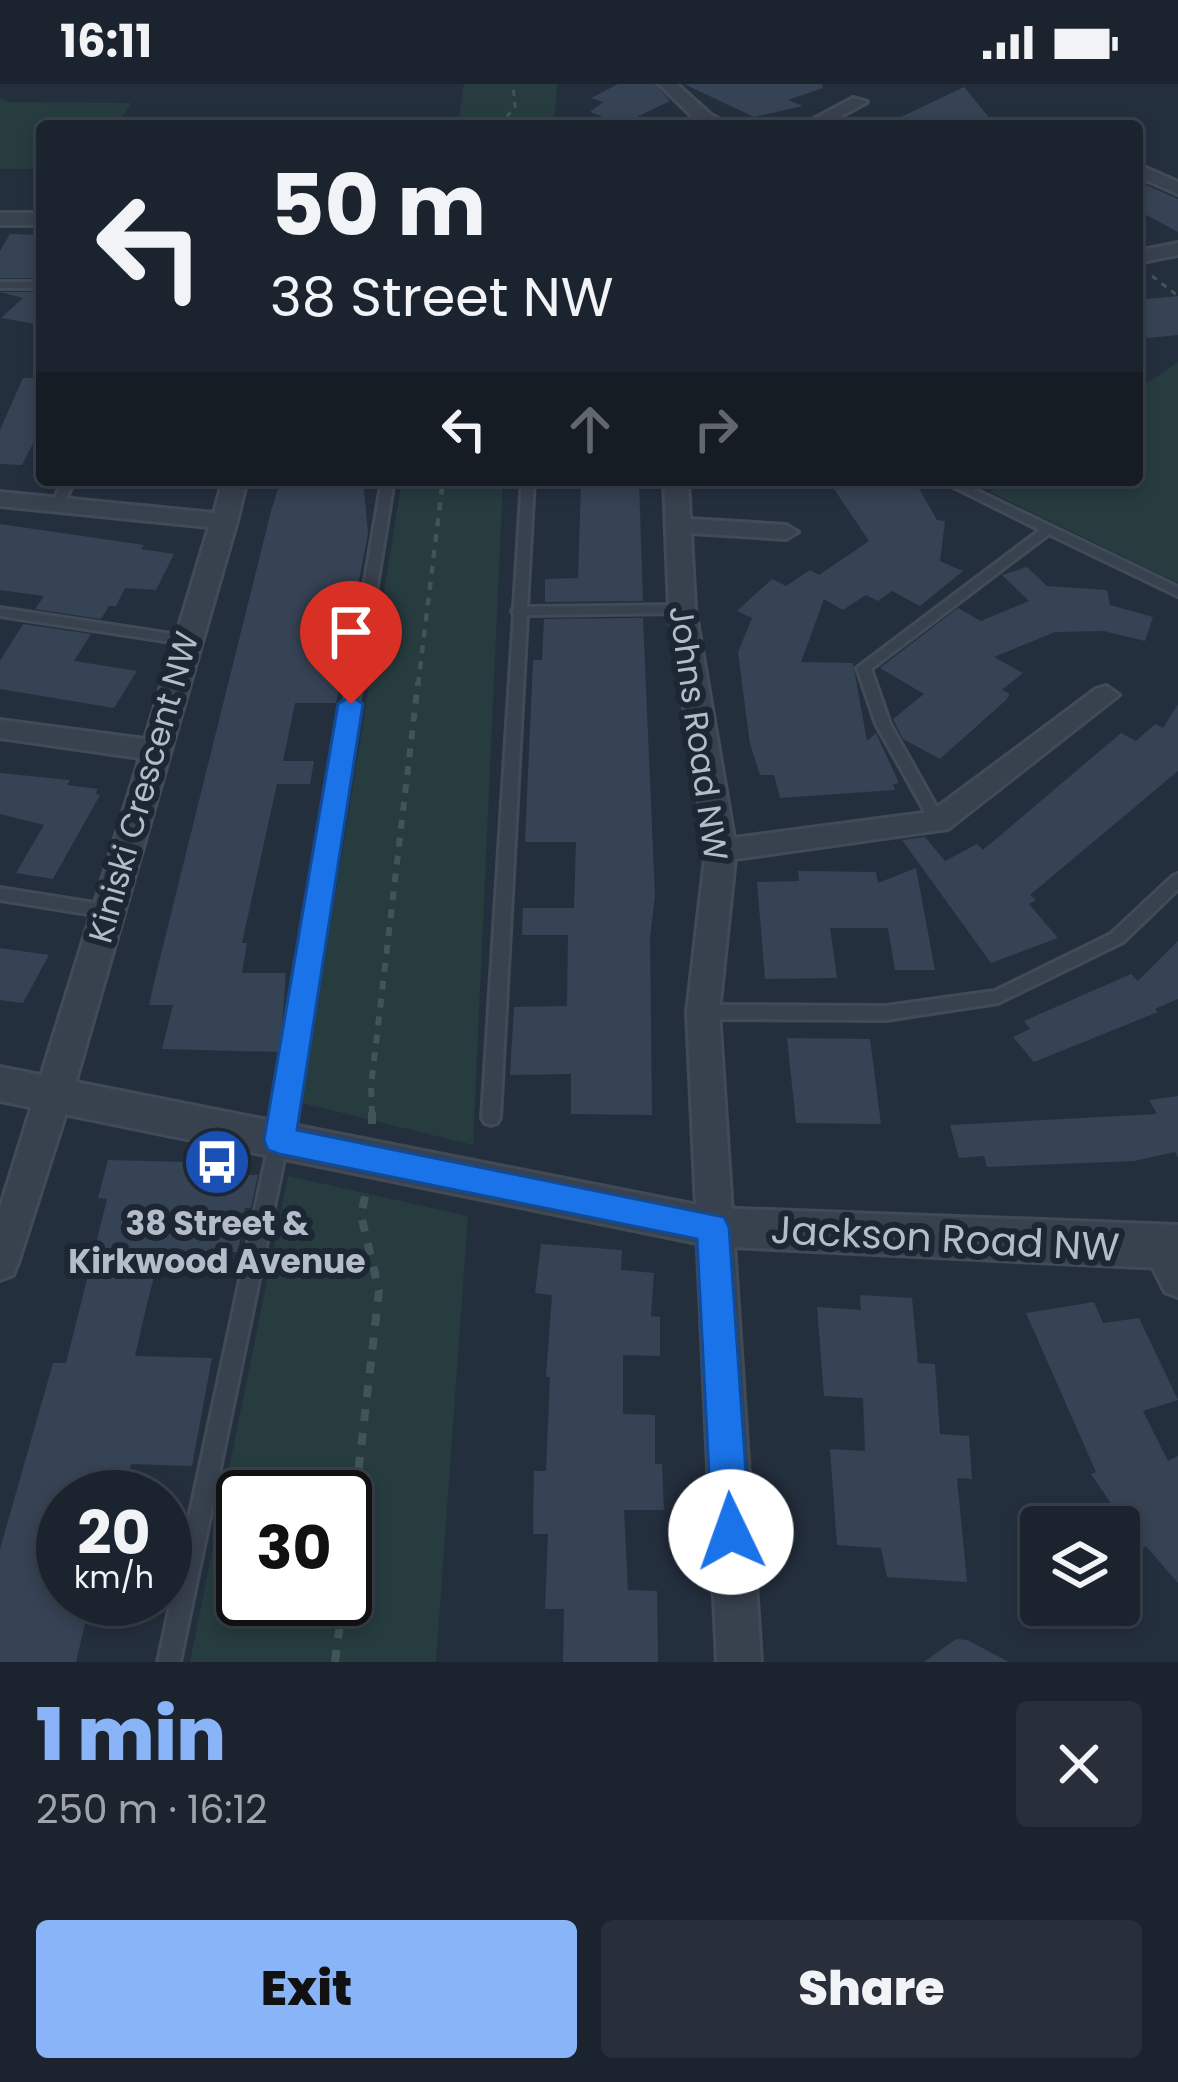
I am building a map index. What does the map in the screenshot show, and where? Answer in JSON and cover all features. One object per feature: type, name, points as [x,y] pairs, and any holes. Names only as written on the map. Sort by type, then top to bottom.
[{"type":"street","points":[[667,84],[700,120]]},
{"type":"street","points":[[822,120],[859,102]]},
{"type":"street","points":[[1143,172],[1178,189]]},
{"type":"street","points":[[0,219],[36,219]]},
{"type":"street","points":[[1144,256],[1178,249]]},
{"type":"street","name":"Kiniski Crescent NW","points":[[0,1263],[55,1094],[234,486]]},
{"type":"street","name":"Johns Road NW","points":[[676,486],[682,609],[721,850],[703,1012],[739,1662]]},
{"type":"street","points":[[0,499],[225,521]]},
{"type":"street","points":[[676,525],[786,532]]},
{"type":"street","points":[[721,850],[938,822],[1106,694]]},
{"type":"street","points":[[0,730],[153,750]]},
{"type":"street","name":"Jackson Road NW","points":[[0,1084],[712,1227],[1172,1258]]},
{"type":"lane","points":[[0,285],[36,285]]},
{"type":"lane","points":[[58,504],[66,486]]},
{"type":"lane","points":[[169,1662],[279,1140],[387,486]]},
{"type":"lane","points":[[491,1118],[528,486]]},
{"type":"lane","points":[[958,486],[1178,592]]},
{"type":"lane","points":[[938,822],[884,724],[864,668],[1047,530]]},
{"type":"lane","points":[[518,611],[682,609]]},
{"type":"lane","points":[[0,612],[185,640]]},
{"type":"lane","points":[[703,1012],[886,1013],[998,997],[1117,938],[1178,880]]},
{"type":"lane","points":[[0,894],[107,911]]},
{"type":"path","points":[[504,120],[515,107],[513,84]]},
{"type":"path","points":[[1144,256],[1158,265],[1152,276],[1178,296]]},
{"type":"path","points":[[359,1470],[379,1291],[362,1215],[373,1156],[371,1086],[442,486]]},
{"type":"path","points":[[335,1662],[340,1626]]},
{"type":"green space","points":[[464,84],[557,84],[554,120],[459,120]]},
{"type":"green space","points":[[0,97],[9,102],[131,103],[120,120],[36,120],[36,169],[0,169]]},
{"type":"green space","points":[[1178,362],[1178,583],[990,492],[998,486],[1143,486],[1143,386]]},
{"type":"green space","points":[[401,486],[503,486],[473,1145],[302,1103]]},
{"type":"green space","points":[[288,1176],[468,1216],[436,1662],[190,1662],[216,1533],[216,1626],[372,1626],[372,1470],[229,1470]]},
{"type":"building","points":[[618,84],[655,84],[670,101],[630,120],[611,120],[590,112],[603,102],[591,98]]},
{"type":"building","points":[[684,84],[822,84],[823,88],[788,100],[803,106],[754,117]]},
{"type":"building","points":[[964,87],[991,120],[895,120]]},
{"type":"building","points":[[1143,184],[1178,199],[1178,232],[1143,213]]},
{"type":"building","points":[[10,234],[36,235],[36,278],[0,278],[0,251]]},
{"type":"building","points":[[0,292],[36,292],[36,324],[1,318],[23,298]]},
{"type":"building","points":[[1178,296],[1178,335],[1147,338],[1143,299]]},
{"type":"building","points":[[23,378],[36,378],[36,438],[22,465],[0,464],[0,430]]},
{"type":"building","points":[[364,486],[368,533],[336,703],[295,703],[283,761],[314,761],[310,784],[277,784],[242,943],[247,943],[242,973],[286,973],[280,1052],[162,1049],[173,1005],[149,1005],[156,974],[271,511],[278,488]]},
{"type":"building","points":[[581,486],[639,486],[643,601],[545,602],[545,579],[578,578]]},
{"type":"building","points":[[832,486],[917,486],[937,520],[945,521],[940,561],[963,571],[920,606],[892,591],[878,601],[866,595],[843,610],[824,599],[801,662],[853,663],[867,741],[876,733],[899,783],[893,784],[895,790],[780,798],[774,775],[760,775],[750,744],[738,652],[752,618],[737,611],[772,579],[786,586],[810,570],[819,575],[869,541]]},
{"type":"building","points":[[0,524],[144,545],[141,549],[174,554],[156,590],[125,588],[116,606],[109,606],[101,619],[35,609],[44,596],[0,590]]},
{"type":"building","points":[[1027,567],[1047,586],[1107,590],[1110,605],[1153,617],[1145,641],[1104,631],[1055,632],[994,657],[1023,673],[1002,690],[1010,694],[1006,700],[940,759],[903,739],[893,719],[924,694],[880,668],[958,608],[981,621],[1029,601],[1002,575]]},
{"type":"building","points":[[643,618],[655,896],[650,937],[652,1115],[571,1114],[571,1074],[510,1075],[514,1007],[567,1006],[568,935],[522,935],[523,908],[574,908],[576,842],[525,842],[533,660],[542,660],[544,619]]},
{"type":"building","points":[[23,624],[91,634],[74,661],[137,671],[114,708],[0,689],[0,661]]},
{"type":"building","points":[[1178,704],[1178,771],[1030,895],[1036,900],[1029,904],[1058,938],[991,963],[902,840],[925,837],[945,861],[977,844],[983,850],[1121,733],[1136,741],[1155,724],[1163,728]]},
{"type":"building","points":[[0,773],[70,780],[67,785],[98,789],[95,794],[100,795],[53,879],[16,873],[44,825],[0,814]]},
{"type":"building","points":[[916,868],[935,970],[895,970],[888,928],[830,928],[837,978],[765,979],[757,882],[799,881],[798,871],[876,872],[878,883]]},
{"type":"building","points":[[1178,941],[1178,999],[1155,1009],[1158,1012],[1034,1062],[1013,1037],[1030,1029],[1024,1021],[1131,974],[1138,981]]},
{"type":"building","points":[[0,948],[49,955],[23,1003],[0,1000]]},
{"type":"building","points":[[787,1038],[870,1039],[881,1124],[796,1123]]},
{"type":"building","points":[[1178,1096],[1178,1158],[1175,1152],[1134,1161],[987,1167],[984,1156],[959,1158],[950,1125],[1157,1114],[1149,1100]]},
{"type":"building","points":[[108,1160],[192,1162],[190,1173],[258,1175],[251,1208],[245,1208],[238,1252],[183,1251],[182,1257],[159,1257],[135,1356],[212,1358],[192,1466],[36,1470],[36,1626],[85,1626],[76,1662],[0,1662],[0,1549],[53,1363],[66,1363],[107,1199],[98,1198]]},
{"type":"building","points":[[541,1244],[622,1250],[621,1270],[654,1273],[651,1316],[660,1317],[660,1356],[623,1355],[623,1414],[655,1415],[655,1464],[662,1464],[664,1510],[624,1510],[628,1590],[657,1591],[658,1662],[563,1662],[564,1609],[545,1609],[548,1534],[533,1534],[534,1471],[546,1471],[550,1377],[546,1377],[552,1295],[535,1293]]},
{"type":"building","points":[[860,1295],[912,1298],[918,1363],[935,1364],[940,1434],[969,1436],[972,1479],[957,1478],[967,1582],[887,1577],[881,1548],[837,1545],[830,1449],[865,1451],[863,1398],[824,1396],[817,1307],[861,1310]]},
{"type":"building","points":[[1094,1302],[1103,1323],[1139,1318],[1178,1400],[1143,1411],[1168,1461],[1178,1456],[1178,1583],[1146,1546],[1140,1546],[1140,1506],[1113,1506],[1091,1474],[1096,1472],[1026,1313]]},
{"type":"building","points":[[956,1639],[967,1640],[1009,1662],[924,1662]]},
{"type":"place","name":"38 Street & Kirkwood Avenue","points":[[217,1162]]},
{"type":"route","points":[[351,704],[279,1140],[712,1227],[731,1532]]}]
